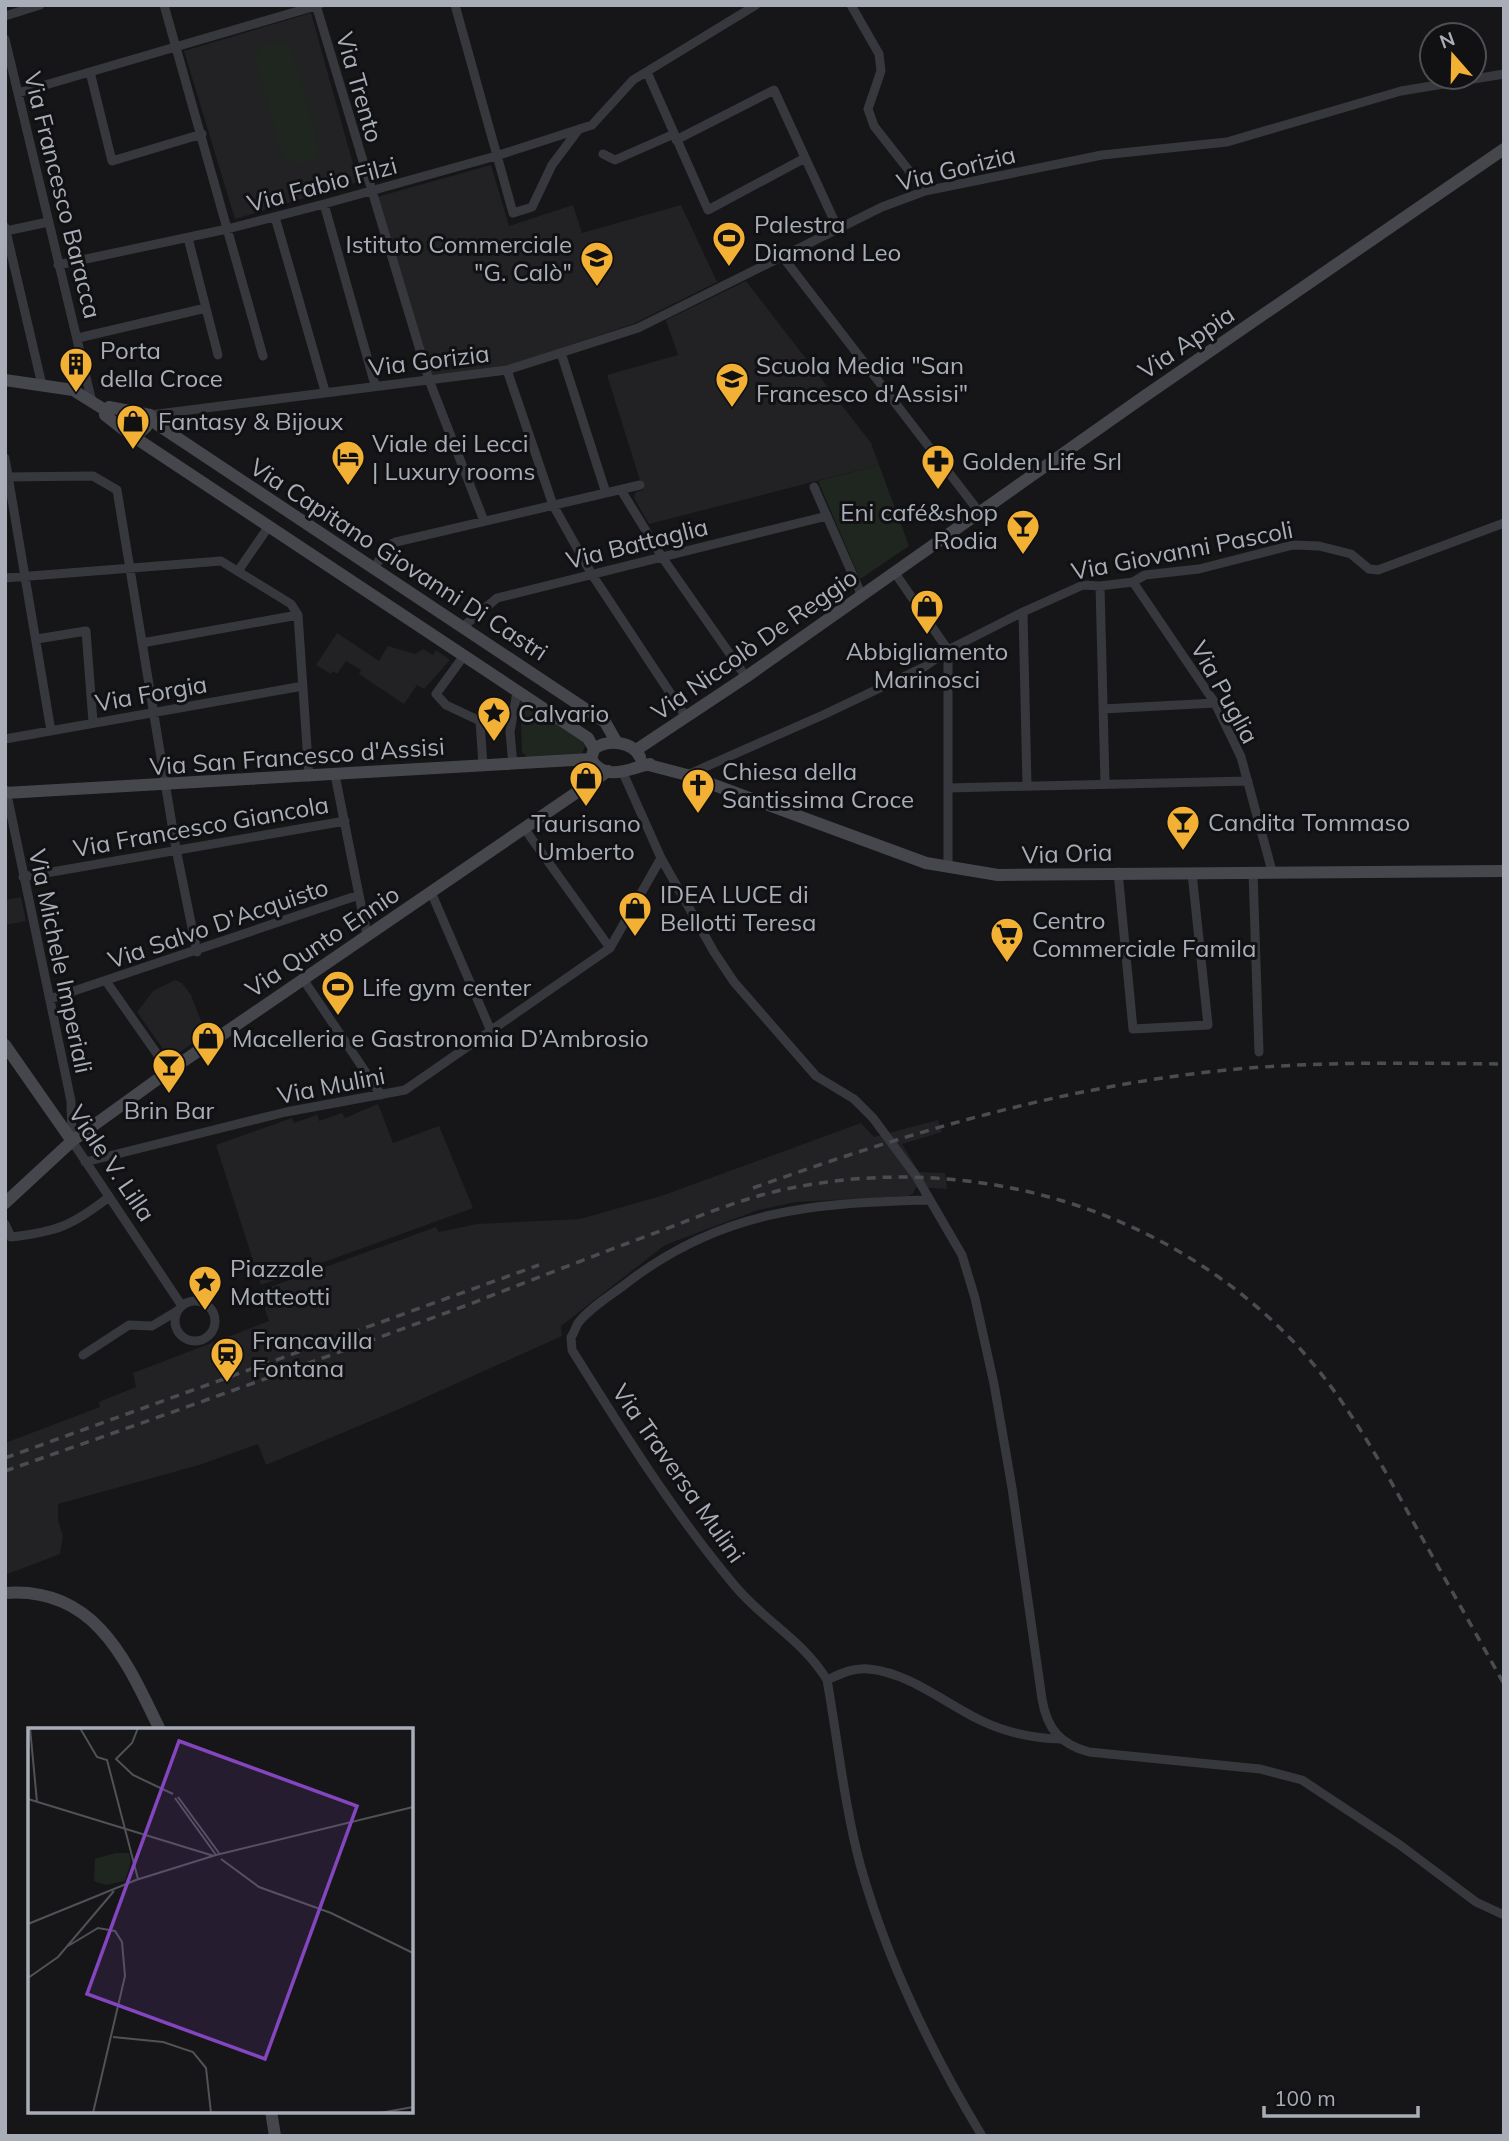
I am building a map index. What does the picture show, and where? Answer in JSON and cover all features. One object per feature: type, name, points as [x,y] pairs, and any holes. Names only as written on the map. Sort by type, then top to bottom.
[{"type":"main road","name":"Via Appia","points":[[895,573],[1142,398],[1504,149]]},
{"type":"main road","points":[[5,380],[73,390],[105,410],[109,407],[150,417],[142,432],[136,435],[128,433]]},
{"type":"main road","name":"Via Capitano Giovanni Di Castri","points":[[105,410],[105,415],[128,433],[588,738],[602,775]]},
{"type":"main road","name":"Via Capitano Giovanni Di Castri","points":[[150,417],[605,722],[617,743]]},
{"type":"main road","name":"Via Niccolò De Reggio","points":[[636,750],[895,573]]},
{"type":"main road","points":[[602,775],[622,773],[644,765],[636,750],[617,743]]},
{"type":"main road","name":"Via San Francesco d'Assisi","points":[[6,792],[165,786],[513,765],[593,754],[601,744],[617,743]]},
{"type":"main road","name":"Via Oria","points":[[644,765],[687,775],[926,863],[1017,876],[1118,872],[1504,871]]},
{"type":"main road","name":"Via Qunto Ennio","points":[[5,1203],[72,1141],[169,1071],[602,775]]},
{"type":"main road","name":"Viale V. Lilla","points":[[5,1045],[72,1141]]},
{"type":"main road","points":[[5,1593],[42,1595],[82,1612],[97,1625],[125,1660],[159,1728]]},
{"type":"main road","points":[[271,2113],[275,2136]]},
{"type":"street","points":[[5,16],[40,5]]},
{"type":"street","points":[[164,5],[263,356]]},
{"type":"street","points":[[454,5],[511,211],[520,214],[533,207],[552,165],[579,129]]},
{"type":"street","points":[[756,5],[647,72],[708,210],[805,158]]},
{"type":"street","points":[[851,5],[880,54],[881,71],[868,109],[874,125],[925,191]]},
{"type":"street","points":[[18,93],[317,6]]},
{"type":"street","name":"Via Trento","points":[[317,6],[370,191],[429,380],[484,521]]},
{"type":"street","name":"Via Francesco Baracca","points":[[5,39],[92,402]]},
{"type":"street","points":[[90,72],[112,162],[202,134]]},
{"type":"street","name":"Via Fabio Filzi","points":[[58,265],[275,217],[496,156],[592,125],[633,80],[647,72]]},
{"type":"street","name":"Via Gorizia","points":[[150,417],[325,391],[507,370],[638,328],[882,207],[925,191],[1101,155],[1227,142],[1401,91],[1504,74]]},
{"type":"street","points":[[603,155],[615,160],[675,137],[774,90],[838,229]]},
{"type":"street","points":[[324,204],[375,385]]},
{"type":"street","points":[[275,217],[325,391]]},
{"type":"street","points":[[41,385],[6,229],[48,222]]},
{"type":"street","points":[[188,238],[218,355]]},
{"type":"street","points":[[782,256],[980,513]]},
{"type":"street","points":[[78,338],[206,308]]},
{"type":"street","points":[[561,353],[606,494]]},
{"type":"street","points":[[507,370],[553,505],[591,573],[686,718]]},
{"type":"street","points":[[5,458],[51,731]]},
{"type":"street","points":[[7,477],[93,476],[117,490],[165,786],[197,951]]},
{"type":"street","points":[[374,568],[389,545],[640,485]]},
{"type":"street","points":[[814,487],[862,596]]},
{"type":"street","points":[[621,490],[662,558],[746,677]]},
{"type":"street","name":"Via Battaglia","points":[[464,626],[497,598],[827,516]]},
{"type":"street","name":"Via Giovanni Pascoli","points":[[687,775],[924,667],[948,650],[1083,584],[1100,586],[1133,582],[1145,575],[1199,569],[1293,545],[1320,546],[1350,554],[1369,569],[1378,570],[1504,523]]},
{"type":"street","points":[[238,571],[269,526]]},
{"type":"street","points":[[5,578],[221,561],[291,604],[298,615],[309,777]]},
{"type":"street","points":[[895,573],[948,650],[948,867]]},
{"type":"street","name":"Via Puglia","points":[[1133,582],[1216,703],[1248,780],[1272,871]]},
{"type":"street","points":[[1100,586],[1105,783]]},
{"type":"street","points":[[1023,612],[1027,785]]},
{"type":"street","points":[[142,643],[298,615]]},
{"type":"street","points":[[37,639],[86,631],[93,722]]},
{"type":"street","points":[[463,657],[436,694],[446,705],[480,721],[483,766]]},
{"type":"street","name":"Via Forgia","points":[[5,739],[303,686]]},
{"type":"street","points":[[513,765],[510,732],[517,692]]},
{"type":"street","points":[[1103,709],[1216,703]]},
{"type":"street","points":[[622,773],[661,858],[734,982],[816,1076],[854,1099],[873,1118],[957,1244],[975,1298],[1012,1488],[1044,1710],[1051,1728],[1061,1739]]},
{"type":"street","points":[[335,775],[367,936]]},
{"type":"street","points":[[948,788],[1248,780]]},
{"type":"street","name":"Via Michele Imperiali","points":[[6,792],[71,1101],[72,1141]]},
{"type":"street","name":"Via Francesco Giancola","points":[[23,877],[345,821]]},
{"type":"street","points":[[524,828],[610,948]]},
{"type":"street","name":"Via Mulini","points":[[85,1162],[286,1112],[405,1090],[610,948],[661,858]]},
{"type":"street","points":[[1118,872],[1133,1029],[1208,1025],[1192,873]]},
{"type":"street","points":[[1253,872],[1259,1052]]},
{"type":"street","points":[[431,892],[491,1031]]},
{"type":"street","name":"Via Salvo D'Acquisto","points":[[50,999],[359,895]]},
{"type":"street","points":[[303,979],[381,1095]]},
{"type":"street","points":[[106,981],[169,1071]]},
{"type":"street","name":"Viale V. Lilla","points":[[72,1141],[180,1309]]},
{"type":"street","points":[[5,1224],[11,1237],[72,1225],[108,1197]]},
{"type":"street","name":"Via Traversa Mulini","points":[[929,1200],[827,1205],[766,1214],[689,1241],[657,1259],[591,1310],[571,1337],[572,1350],[578,1361],[639,1458],[693,1535],[739,1591],[812,1655],[827,1680],[860,1862],[883,1934],[920,2027],[982,2136]]},
{"type":"street","points":[[83,1355],[129,1325],[152,1326],[180,1309],[194,1301],[207,1305],[216,1322],[211,1334],[200,1341],[186,1340],[175,1324],[180,1309]]},
{"type":"street","points":[[827,1680],[848,1671],[868,1669],[936,1695],[982,1722],[1027,1737],[1061,1739],[1089,1752],[1268,1770],[1302,1780],[1389,1838],[1476,1902],[1504,1915]]},
{"type":"shaded area","points":[[311,13],[358,182],[235,219],[184,51]]},
{"type":"shaded area","points":[[272,42],[284,43],[292,50],[320,149],[315,159],[305,164],[283,159],[255,60],[260,48]]},
{"type":"shaded area","points":[[491,165],[509,226],[573,205],[582,233],[681,205],[717,282],[633,324],[507,366],[430,375],[377,197]]},
{"type":"shaded area","name":"Scuola Media \"San Francesco d'Assisi\"","points":[[746,281],[871,443],[879,465],[649,524],[634,498],[636,492],[643,490],[607,375],[678,355],[666,320]]},
{"type":"shaded area","points":[[879,465],[909,546],[860,579],[818,481]]},
{"type":"shaded area","points":[[337,633],[379,661],[388,646],[415,654],[423,649],[433,655],[436,650],[450,660],[424,689],[417,685],[404,704],[359,674],[361,670],[346,661],[337,674],[333,671],[331,674],[316,665]]},
{"type":"shaded area","points":[[520,699],[582,740],[586,744],[581,756],[528,758],[522,752]]},
{"type":"shaded area","points":[[21,897],[26,921],[5,925],[5,900]]},
{"type":"shaded area","points":[[175,980],[182,983],[191,995],[206,1034],[170,1059],[137,1012],[153,991]]},
{"type":"shaded area","points":[[378,1104],[393,1143],[439,1126],[473,1208],[261,1285],[216,1145],[292,1118],[294,1123],[317,1115],[319,1121],[342,1113],[345,1118]]},
{"type":"shaded area","points":[[938,1120],[942,1132],[902,1144],[919,1172],[945,1173],[947,1189],[916,1187],[913,1194],[908,1196],[796,1202],[758,1210],[665,1245],[561,1326],[562,1336],[404,1407],[266,1465],[258,1444],[199,1465],[58,1504],[58,1521],[63,1536],[60,1554],[5,1575],[5,1443],[100,1407],[99,1402],[136,1387],[133,1373],[269,1321],[259,1291],[436,1227],[439,1232],[477,1224],[580,1219],[661,1196],[861,1123],[874,1137]]},
{"type":"railway","points":[[753,1188],[868,1149],[982,1116],[1039,1101],[1157,1079],[1288,1066],[1360,1063],[1504,1064]]},
{"type":"railway","points":[[5,1471],[354,1347],[752,1198],[782,1190],[849,1180],[916,1177],[983,1183],[1048,1197],[1112,1218],[1172,1247],[1228,1284],[1280,1328],[1321,1373],[1356,1422],[1504,1684]]},
{"type":"railway","points":[[5,1458],[539,1265]]},
{"type":"place","name":"Palestra Diamond Leo","points":[[729,268]]},
{"type":"place","name":"Istituto Commerciale \"G. Calò\"","points":[[597,288]]},
{"type":"place","name":"Porta della Croce","points":[[76,394]]},
{"type":"place","name":"Scuola Media \"San Francesco d'Assisi\"","points":[[732,409]]},
{"type":"place","name":"Fantasy & Bijoux","points":[[133,451]]},
{"type":"place","name":"Viale dei Lecci | Luxury rooms","points":[[348,487]]},
{"type":"place","name":"Golden Life Srl","points":[[938,491]]},
{"type":"place","name":"Eni café&shop Rodia","points":[[1023,556]]},
{"type":"place","name":"Abbigliamento Marinosci","points":[[927,636]]},
{"type":"place","name":"Calvario","points":[[494,743]]},
{"type":"place","name":"Taurisano Umberto","points":[[586,808]]},
{"type":"place","name":"Chiesa della Santissima Croce","points":[[698,815]]},
{"type":"place","name":"Candita Tommaso","points":[[1183,852]]},
{"type":"place","name":"IDEA LUCE di Bellotti Teresa","points":[[635,938]]},
{"type":"place","name":"Centro Commerciale Famila","points":[[1007,964]]},
{"type":"place","name":"Life gym center","points":[[338,1017]]},
{"type":"place","name":"Macelleria e Gastronomia D’Ambrosio","points":[[208,1068]]},
{"type":"place","name":"Brin Bar","points":[[169,1095]]},
{"type":"place","name":"Piazzale Matteotti","points":[[205,1312]]},
{"type":"place","name":"Francavilla Fontana","points":[[227,1384]]}]
